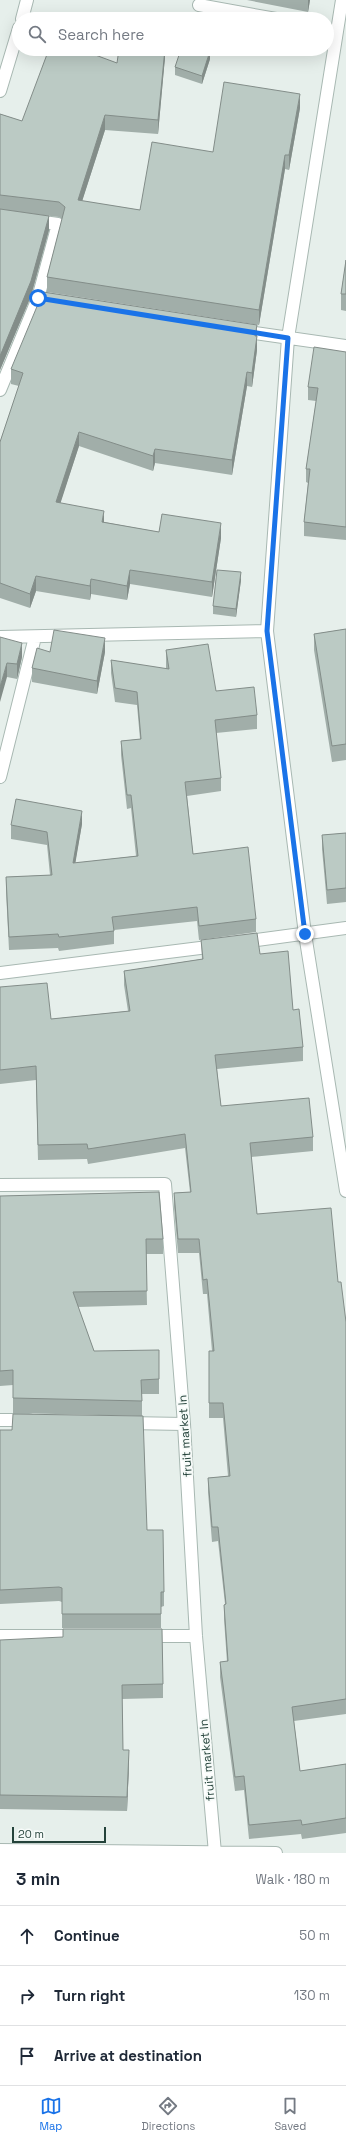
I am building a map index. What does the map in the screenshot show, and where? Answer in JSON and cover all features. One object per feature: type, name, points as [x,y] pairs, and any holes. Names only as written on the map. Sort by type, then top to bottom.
[{"type":"street","points":[[24,12],[27,0]]},
{"type":"street","points":[[334,49],[342,0]]},
{"type":"street","points":[[199,4],[240,12]]},
{"type":"street","points":[[0,91],[12,51]]},
{"type":"street","points":[[333,56],[288,338],[267,631],[305,934],[346,1191]]},
{"type":"street","points":[[0,216],[58,224],[38,298],[0,390]]},
{"type":"street","points":[[38,298],[70,303]]},
{"type":"street","points":[[226,328],[346,346]]},
{"type":"street","points":[[0,638],[267,631]]},
{"type":"street","points":[[0,777],[35,637]]},
{"type":"street","points":[[0,973],[346,928]]},
{"type":"street","name":"fruit market ln","points":[[0,1185],[165,1184],[184,1424],[196,1636],[214,1852]]},
{"type":"street","points":[[0,1420],[38,1421]]},
{"type":"street","points":[[115,1422],[184,1424]]},
{"type":"street","points":[[0,1636],[94,1636]]},
{"type":"street","points":[[134,1636],[196,1636]]},
{"type":"street","points":[[0,1850],[276,1853]]},
{"type":"building","points":[[46,56],[98,56],[117,63],[118,56],[164,56],[158,120],[105,115],[78,200],[140,210],[152,142],[213,152],[224,82],[300,94],[289,155],[285,155],[259,310],[47,277],[65,207],[59,202],[0,195],[0,114],[22,121]]},
{"type":"building","points":[[179,56],[208,56],[202,76],[175,67]]},
{"type":"building","points":[[0,209],[49,216],[31,281],[0,356]]},
{"type":"building","points":[[346,260],[346,294],[341,294]]},
{"type":"building","points":[[43,292],[257,325],[252,373],[247,372],[232,460],[155,449],[153,456],[79,432],[56,502],[104,511],[102,522],[159,532],[162,514],[221,523],[212,582],[130,570],[127,586],[91,579],[90,586],[36,576],[30,594],[0,583],[0,442],[23,373],[11,369]]},
{"type":"building","points":[[314,347],[346,352],[346,527],[304,522],[310,469],[306,469],[318,388],[308,387]]},
{"type":"building","points":[[217,570],[241,572],[236,609],[213,606]]},
{"type":"building","points":[[346,629],[346,744],[332,746],[314,634]]},
{"type":"building","points":[[54,630],[105,638],[97,681],[32,668],[37,648],[50,652]]},
{"type":"building","points":[[0,637],[22,643],[17,664],[7,663],[0,687]]},
{"type":"building","points":[[208,644],[216,691],[254,687],[257,715],[215,720],[221,778],[185,782],[193,854],[248,847],[256,919],[199,926],[197,907],[112,917],[114,931],[59,937],[58,934],[9,937],[6,877],[52,875],[47,832],[11,825],[16,799],[82,811],[73,863],[138,856],[131,795],[127,795],[121,741],[141,739],[137,692],[115,688],[111,660],[169,669],[166,650]]},
{"type":"building","points":[[346,833],[346,888],[327,890],[322,835]]},
{"type":"building","points":[[257,933],[260,954],[288,951],[293,1010],[299,1009],[303,1047],[215,1055],[221,1106],[309,1098],[313,1137],[250,1143],[257,1214],[331,1208],[338,1282],[341,1282],[346,1322],[346,1699],[292,1707],[300,1771],[346,1764],[346,1818],[302,1825],[301,1820],[249,1825],[244,1776],[235,1777],[220,1662],[228,1661],[224,1605],[226,1604],[218,1527],[212,1527],[208,1478],[230,1476],[223,1403],[209,1403],[209,1351],[214,1351],[207,1279],[203,1280],[199,1239],[178,1239],[174,1193],[191,1192],[185,1134],[88,1149],[87,1144],[38,1145],[36,1066],[0,1070],[0,987],[47,983],[51,1019],[130,1011],[124,971],[203,959],[201,940]]},
{"type":"building","points":[[159,1192],[163,1239],[146,1239],[147,1291],[73,1292],[94,1351],[159,1350],[159,1379],[141,1380],[142,1401],[13,1398],[13,1370],[0,1371],[0,1196]]},
{"type":"building","points":[[13,1414],[143,1416],[147,1530],[163,1530],[164,1592],[161,1592],[161,1614],[62,1614],[62,1588],[0,1590],[0,1430],[12,1430]]},
{"type":"building","points":[[63,1629],[162,1629],[163,1684],[122,1685],[123,1750],[129,1750],[127,1797],[0,1795],[0,1640],[63,1637]]},
{"type":"route","points":[[38,298],[288,338],[267,631],[305,934]]}]
